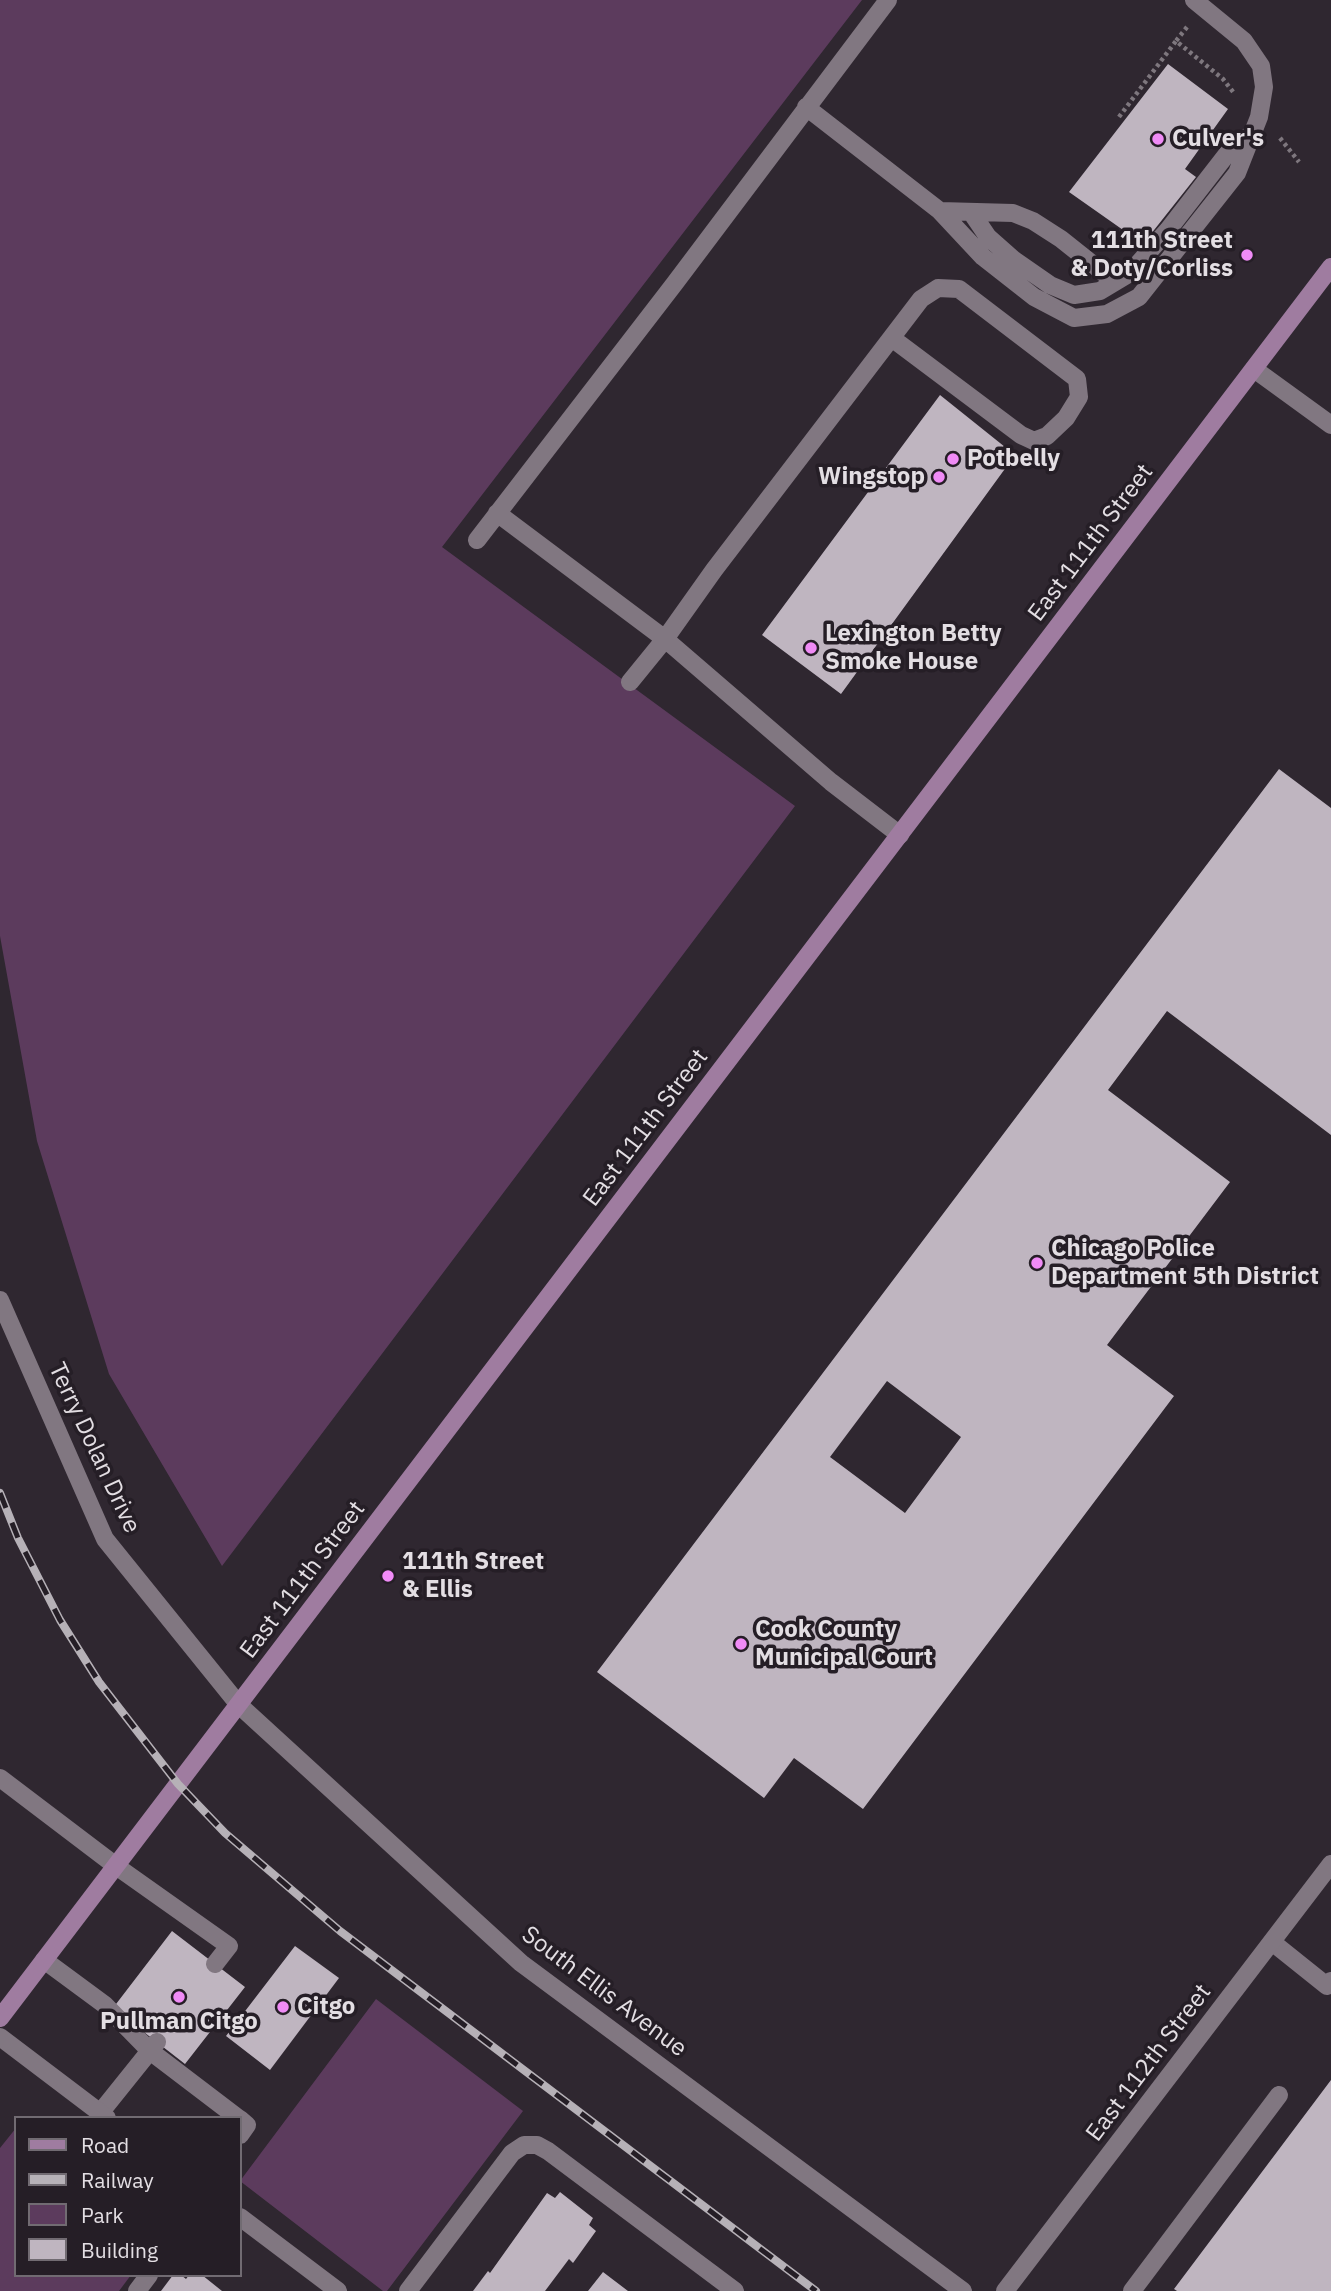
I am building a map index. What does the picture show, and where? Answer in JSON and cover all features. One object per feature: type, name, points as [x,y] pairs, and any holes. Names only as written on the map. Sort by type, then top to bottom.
[{"type":"main road","name":"East 111th Street","points":[[0,2018],[1331,267]]},
{"type":"street","points":[[477,540],[888,0]]},
{"type":"street","points":[[806,107],[940,211],[983,257],[1034,297],[1074,318],[1107,314],[1139,297],[1237,173],[1255,126],[1264,87],[1261,66],[1244,41],[1198,3]]},
{"type":"street","points":[[971,212],[988,237],[1014,260],[1050,285],[1074,295],[1100,291],[1129,272],[1168,230],[1227,154],[1255,126]]},
{"type":"street","points":[[940,211],[1013,213],[1033,220],[1115,282]]},
{"type":"street","points":[[629,682],[665,639],[714,570],[893,339],[905,324],[921,299],[938,288],[960,289],[1077,379],[1079,397],[1066,418],[1047,436],[1034,441],[1021,435],[893,339]]},
{"type":"street","points":[[1254,369],[1331,425]]},
{"type":"street","points":[[497,513],[665,639],[831,782],[900,835]]},
{"type":"street","name":"Terry Dolan Drive","points":[[0,1300],[105,1539],[239,1705]]},
{"type":"street","name":"South Ellis Avenue","points":[[239,1705],[521,1963],[963,2291]]},
{"type":"street","points":[[0,1778],[116,1866],[229,1946],[215,1964]]},
{"type":"street","name":"East 112th Street","points":[[1005,2291],[1331,1864]]},
{"type":"street","points":[[1272,1941],[1327,1986],[1331,1980]]},
{"type":"street","points":[[44,1960],[104,2005],[237,2116]]},
{"type":"street","points":[[0,2037],[104,2115],[153,2046]]},
{"type":"street","points":[[1132,2291],[1279,2095]]},
{"type":"street","points":[[408,2291],[512,2153],[524,2145],[537,2145],[735,2291]]},
{"type":"street","points":[[242,2219],[338,2291]]},
{"type":"path","points":[[1119,117],[1176,41],[1198,3]]},
{"type":"path","points":[[1176,41],[1223,79],[1255,126],[1276,132],[1298,162]]},
{"type":"green space","points":[[0,0],[862,0],[442,547],[795,806],[222,1566],[109,1374],[37,1141],[0,936]]},
{"type":"green space","points":[[376,1999],[523,2111],[387,2291],[383,2291],[242,2183],[242,2178]]},
{"type":"green space","points":[[14,2130],[14,2277],[130,2277],[119,2291],[0,2291],[0,2148]]},
{"type":"building","name":"Culver's","points":[[1168,64],[1228,109],[1185,169],[1196,177],[1143,244],[1069,192]]},
{"type":"building","points":[[940,395],[1015,455],[841,694],[762,635]]},
{"type":"building","name":"Chicago Police Department 5th District","points":[[1279,769],[1331,808],[1331,1135],[1167,1011],[1108,1090],[1230,1182],[1107,1345],[1174,1396],[863,1809],[794,1758],[764,1798],[597,1672]],"holes":[[[887,1381],[961,1437],[905,1513],[830,1457]]]},
{"type":"building","name":"Pullman Citgo","points":[[172,1931],[245,1987],[185,2064],[113,2008]]},
{"type":"building","name":"Citgo","points":[[295,1946],[339,1978],[270,2070],[226,2036]]},
{"type":"building","points":[[1331,2080],[1331,2291],[1174,2289]]},
{"type":"building","points":[[560,2192],[593,2218],[589,2225],[596,2231],[573,2263],[569,2259],[545,2291],[473,2291],[488,2271],[490,2273],[547,2193],[555,2198]]},
{"type":"building","points":[[603,2272],[628,2291],[588,2291]]},
{"type":"building","points":[[172,2277],[204,2277],[222,2291],[161,2291]]},
{"type":"railway","points":[[0,1493],[18,1538],[60,1620],[99,1682],[178,1784],[225,1833],[340,1931],[816,2291]]},
{"type":"place","name":"Culver's","points":[[1158,139]]},
{"type":"place","name":"111th Street & Doty/Corliss","points":[[1247,255]]},
{"type":"place","name":"Potbelly","points":[[953,459]]},
{"type":"place","name":"Wingstop","points":[[939,477]]},
{"type":"place","name":"Lexington Betty Smoke House","points":[[811,648]]},
{"type":"place","name":"Chicago Police Department 5th District","points":[[1037,1263]]},
{"type":"place","name":"111th Street & Ellis","points":[[388,1576]]},
{"type":"place","name":"Cook County Municipal Court","points":[[741,1644]]},
{"type":"place","name":"Pullman Citgo","points":[[179,1997]]},
{"type":"place","name":"Citgo","points":[[283,2007]]}]
